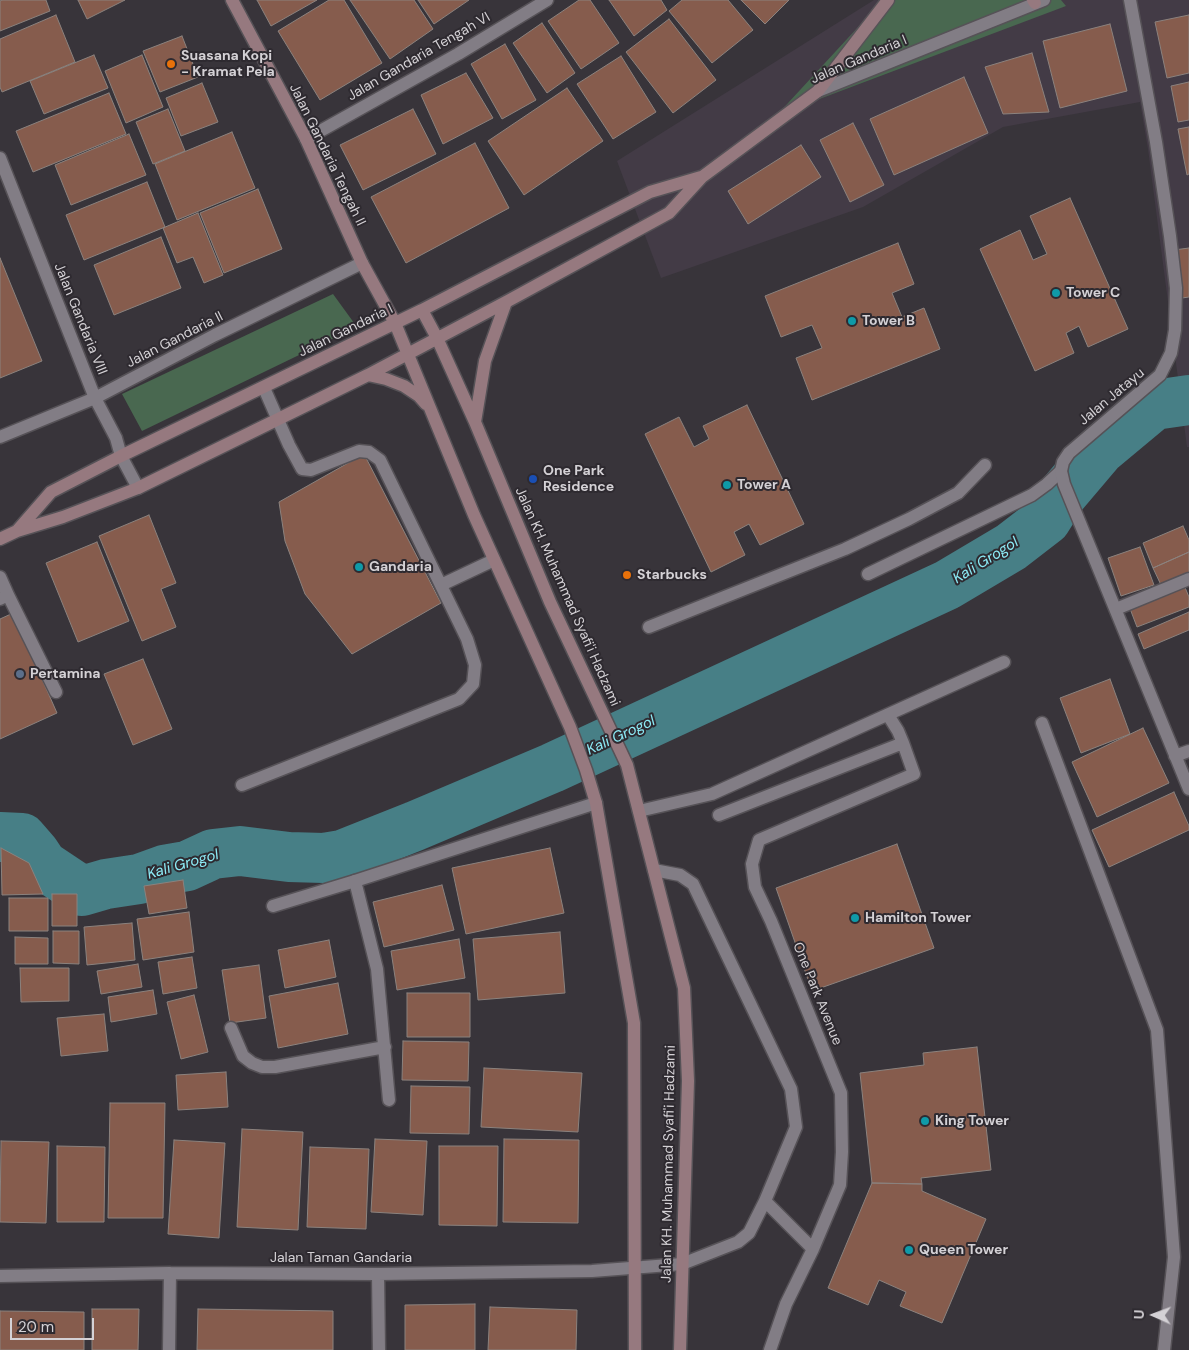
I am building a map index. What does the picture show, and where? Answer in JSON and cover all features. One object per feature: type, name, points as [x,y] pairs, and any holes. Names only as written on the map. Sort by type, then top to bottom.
[{"type":"main road","name":"Jalan Gandaria Tengah II","points":[[232,0],[306,139],[362,263],[395,323]]},
{"type":"main road","points":[[818,91],[888,0]]},
{"type":"main road","name":"Jalan Gandaria I","points":[[0,539],[17,531],[64,517],[138,488],[368,375],[669,213],[702,176],[818,91]]},
{"type":"main road","name":"Jalan Gandaria I","points":[[17,531],[51,492],[422,310],[650,192],[702,176]]},
{"type":"main road","points":[[474,422],[486,361],[506,302]]},
{"type":"main road","name":"Jalan KH. Muhammad Syafi'i Hadzami","points":[[422,310],[437,338],[474,422],[550,602],[627,765],[684,988],[688,1081],[680,1350]]},
{"type":"main road","points":[[395,323],[474,515],[570,727],[596,803],[634,1023],[635,1350]]},
{"type":"main road","points":[[368,375],[404,386],[419,396],[431,410]]},
{"type":"street","name":"Jalan Gandaria Tengah VI","points":[[306,139],[458,54],[547,0]]},
{"type":"street","name":"Jalan Jatayu","points":[[868,574],[1032,495],[1061,470],[1063,462],[1069,453],[1160,375],[1171,352],[1175,330],[1176,288],[1170,236],[1156,142],[1130,0]]},
{"type":"street","name":"Jalan Gandaria I","points":[[818,91],[1037,1]]},
{"type":"street","name":"Jalan Gandaria VIII","points":[[0,158],[95,398],[116,438],[121,456],[138,488]]},
{"type":"street","name":"Jalan Gandaria II","points":[[0,437],[95,398],[215,335],[362,263]]},
{"type":"street","points":[[242,785],[459,699],[473,684],[475,665],[467,639],[380,460],[369,452],[359,451],[311,470],[302,469],[289,445],[264,388]]},
{"type":"street","points":[[649,627],[845,549],[909,519],[958,492],[985,465]]},
{"type":"street","points":[[1061,470],[1064,484],[1189,789]]},
{"type":"street","points":[[441,585],[494,560]]},
{"type":"street","points":[[0,577],[4,597],[56,692]]},
{"type":"street","points":[[1116,609],[1189,579]]},
{"type":"street","points":[[638,811],[712,794],[1004,662]]},
{"type":"street","name":"One Park Avenue","points":[[770,1350],[786,1304],[813,1249],[840,1185],[842,1152],[841,1093],[771,920],[755,887],[752,864],[759,840],[914,774],[898,731],[888,715]]},
{"type":"street","points":[[1042,723],[1157,1030],[1174,1257],[1164,1350]]},
{"type":"street","points":[[719,815],[903,743]]},
{"type":"street","points":[[1175,756],[1189,751]]},
{"type":"street","points":[[273,906],[596,803]]},
{"type":"street","points":[[654,870],[680,875],[693,884],[791,1089],[796,1127],[765,1201],[813,1249]]},
{"type":"street","points":[[355,881],[377,969],[389,1100]]},
{"type":"street","points":[[231,1028],[243,1056],[252,1063],[262,1067],[275,1068],[385,1047]]},
{"type":"street","name":"Jalan Taman Gandaria","points":[[0,1276],[170,1273],[378,1274],[592,1271],[634,1266],[682,1264],[738,1242],[749,1233],[765,1201]]},
{"type":"street","points":[[169,1350],[170,1273]]},
{"type":"street","points":[[378,1274],[379,1350]]},
{"type":"shaded area","points":[[874,0],[1189,0],[1189,447],[1187,447],[1148,149],[1140,102],[1003,127],[863,207],[661,278],[617,161]]},
{"type":"green space","points":[[883,0],[1061,0],[1066,6],[777,115]]},
{"type":"green space","points":[[333,294],[357,327],[142,431],[122,394]]},
{"type":"building","points":[[46,0],[50,11],[0,31],[0,1]]},
{"type":"building","points":[[78,0],[125,0],[87,19]]},
{"type":"building","points":[[257,0],[317,0],[271,26]]},
{"type":"building","points":[[329,0],[344,0],[382,63],[320,100],[278,31]]},
{"type":"building","points":[[350,0],[414,0],[433,29],[390,59]]},
{"type":"building","points":[[418,0],[469,0],[434,24]]},
{"type":"building","points":[[579,0],[590,0],[619,43],[581,69],[548,21]]},
{"type":"building","points":[[609,0],[661,0],[667,10],[634,36]]},
{"type":"building","points":[[682,0],[728,0],[753,30],[712,63],[669,11]]},
{"type":"building","points":[[741,0],[789,0],[765,24]]},
{"type":"building","points":[[56,15],[75,62],[2,92],[0,87],[0,39]]},
{"type":"building","points":[[1189,15],[1189,73],[1167,78],[1155,22]]},
{"type":"building","points":[[669,19],[716,80],[673,113],[626,52]]},
{"type":"building","points":[[542,23],[575,73],[547,93],[513,43]]},
{"type":"building","points":[[1110,24],[1127,91],[1060,108],[1043,41]]},
{"type":"building","name":"Suasana Kopi - Kramat Pela","points":[[182,36],[198,77],[160,92],[143,51]]},
{"type":"building","points":[[505,44],[536,100],[502,119],[471,64]]},
{"type":"building","points":[[1032,53],[1049,112],[1003,114],[985,67]]},
{"type":"building","points":[[94,55],[108,88],[44,114],[30,81]]},
{"type":"building","points":[[142,55],[163,107],[126,123],[105,71]]},
{"type":"building","points":[[621,56],[656,112],[613,139],[577,84]]},
{"type":"building","points":[[466,73],[493,118],[443,144],[421,95]]},
{"type":"building","points":[[964,77],[988,133],[894,175],[870,119]]},
{"type":"building","points":[[1189,82],[1189,120],[1178,122],[1171,86]]},
{"type":"building","points":[[202,83],[218,122],[181,136],[166,98]]},
{"type":"building","points":[[567,88],[603,141],[524,195],[488,141]]},
{"type":"building","points":[[109,93],[126,134],[33,172],[16,131]]},
{"type":"building","points":[[168,109],[185,151],[153,164],[136,122]]},
{"type":"building","points":[[413,109],[436,154],[363,190],[340,145]]},
{"type":"building","points":[[853,123],[884,185],[850,202],[820,140]]},
{"type":"building","points":[[1189,127],[1189,174],[1187,175],[1178,129]]},
{"type":"building","points":[[232,132],[255,188],[177,220],[155,164]]},
{"type":"building","points":[[129,134],[146,175],[71,205],[55,165]]},
{"type":"building","points":[[475,143],[509,208],[406,263],[371,197]]},
{"type":"building","points":[[801,145],[821,177],[748,224],[728,191]]},
{"type":"building","points":[[147,182],[165,227],[84,260],[66,215]]},
{"type":"building","points":[[258,189],[282,249],[224,273],[200,213]]},
{"type":"building","name":"Tower C","points":[[1070,198],[1128,329],[1088,347],[1079,326],[1066,333],[1074,353],[1035,371],[980,249],[1020,230],[1033,260],[1047,254],[1030,216]]},
{"type":"building","points":[[198,213],[223,275],[204,283],[193,257],[177,263],[163,228]]},
{"type":"building","points":[[161,237],[181,288],[114,315],[94,265]]},
{"type":"building","name":"Tower B","points":[[898,243],[914,284],[892,293],[902,317],[924,308],[940,349],[812,400],[796,358],[822,348],[812,325],[781,337],[765,296]]},
{"type":"building","points":[[1189,248],[1189,297],[1182,298],[1174,250]]},
{"type":"building","points":[[0,258],[42,361],[0,378]]},
{"type":"building","name":"Tower A","points":[[747,405],[804,524],[760,545],[749,524],[734,532],[745,555],[711,572],[645,434],[679,417],[694,447],[709,439],[703,426]]},
{"type":"building","name":"Gandaria","points":[[364,454],[441,603],[352,654],[305,594],[285,541],[279,502]]},
{"type":"building","points":[[149,515],[176,583],[161,589],[176,627],[142,641],[99,536]]},
{"type":"building","points":[[1183,526],[1189,540],[1189,552],[1153,568],[1143,543]]},
{"type":"building","points":[[97,542],[129,621],[78,642],[46,563]]},
{"type":"building","points":[[1140,547],[1154,585],[1121,596],[1108,558]]},
{"type":"building","points":[[1189,552],[1189,572],[1161,585],[1153,568]]},
{"type":"building","points":[[1184,585],[1189,597],[1189,607],[1137,627],[1129,606]]},
{"type":"building","points":[[1189,612],[1189,630],[1144,649],[1138,634]]},
{"type":"building","name":"Pertamina","points":[[11,614],[23,636],[57,713],[0,739],[0,619]]},
{"type":"building","points":[[143,659],[172,729],[133,745],[104,674]]},
{"type":"building","points":[[1110,679],[1130,734],[1081,753],[1060,698]]},
{"type":"building","points":[[1143,728],[1169,783],[1097,817],[1072,762]]},
{"type":"building","points":[[1174,792],[1189,830],[1109,867],[1092,830]]},
{"type":"building","name":"Hamilton Tower","points":[[897,844],[934,948],[812,991],[776,888]]},
{"type":"building","points":[[1,848],[29,863],[43,894],[2,895]]},
{"type":"building","points":[[550,848],[564,913],[466,934],[452,868]]},
{"type":"building","points":[[183,880],[187,908],[149,914],[144,886]]},
{"type":"building","points":[[442,885],[454,930],[384,947],[373,902]]},
{"type":"building","points":[[52,894],[77,894],[77,926],[52,926]]},
{"type":"building","points":[[9,898],[48,898],[48,931],[9,931]]},
{"type":"building","points":[[189,912],[194,952],[143,960],[137,919]]},
{"type":"building","points":[[132,923],[135,960],[87,965],[84,927]]},
{"type":"building","points":[[53,931],[79,931],[79,964],[53,963]]},
{"type":"building","points":[[560,932],[565,993],[478,1000],[473,939]]},
{"type":"building","points":[[15,937],[48,938],[48,964],[15,964]]},
{"type":"building","points":[[459,939],[465,978],[397,990],[391,951]]},
{"type":"building","points":[[329,940],[336,977],[285,988],[278,950]]},
{"type":"building","points":[[192,957],[197,988],[163,994],[158,962]]},
{"type":"building","points":[[138,964],[142,987],[101,994],[97,971]]},
{"type":"building","points":[[259,965],[266,1018],[230,1023],[222,970]]},
{"type":"building","points":[[20,968],[69,968],[69,1001],[21,1002]]},
{"type":"building","points":[[338,983],[348,1034],[278,1048],[269,996]]},
{"type":"building","points":[[153,990],[157,1014],[111,1022],[108,997]]},
{"type":"building","points":[[407,993],[470,993],[470,1037],[407,1037]]},
{"type":"building","points":[[194,995],[208,1052],[181,1059],[167,1002]]},
{"type":"building","points":[[104,1014],[108,1051],[61,1056],[57,1018]]},
{"type":"building","points":[[403,1041],[469,1042],[468,1081],[402,1080]]},
{"type":"building","name":"King Tower","points":[[977,1047],[991,1170],[921,1178],[922,1184],[872,1183],[860,1073],[924,1065],[923,1053]]},
{"type":"building","points":[[484,1068],[582,1073],[578,1132],[481,1127]]},
{"type":"building","points":[[226,1072],[228,1107],[178,1110],[176,1075]]},
{"type":"building","points":[[411,1086],[470,1087],[469,1134],[410,1133]]},
{"type":"building","points":[[110,1103],[165,1103],[163,1218],[108,1218]]},
{"type":"building","points":[[242,1129],[303,1132],[298,1230],[237,1227]]},
{"type":"building","points":[[375,1139],[427,1141],[423,1215],[371,1212]]},
{"type":"building","points":[[504,1139],[579,1140],[578,1223],[503,1222]]},
{"type":"building","points":[[174,1140],[225,1143],[219,1238],[168,1234]]},
{"type":"building","points":[[1,1141],[49,1142],[46,1223],[0,1222]]},
{"type":"building","points":[[57,1146],[105,1147],[104,1222],[57,1222]]},
{"type":"building","points":[[439,1146],[498,1146],[497,1226],[439,1225]]},
{"type":"building","points":[[310,1147],[369,1149],[366,1229],[307,1227]]},
{"type":"building","name":"Queen Tower","points":[[872,1183],[922,1184],[922,1191],[986,1219],[942,1323],[900,1306],[906,1292],[879,1280],[868,1305],[828,1288]]},
{"type":"building","points":[[475,1304],[475,1350],[405,1350],[405,1305]]},
{"type":"building","points":[[490,1307],[577,1310],[576,1350],[488,1350]]},
{"type":"building","points":[[92,1309],[139,1309],[138,1350],[92,1350]]},
{"type":"building","points":[[198,1309],[333,1311],[333,1350],[197,1350]]},
{"type":"building","points":[[0,1311],[84,1312],[84,1350],[0,1350]]},
{"type":"waterway","name":"Kali Grogol","points":[[0,837],[22,838],[43,865],[82,891],[106,884],[139,879],[164,870],[187,866],[213,854],[240,851],[289,857],[324,858],[342,855],[552,768],[947,585],[1011,547],[1046,520],[1061,496],[1100,450],[1154,405],[1189,400]]},
{"type":"place","name":"Suasana Kopi - Kramat Pela","points":[[171,64]]},
{"type":"place","name":"Tower C","points":[[1056,293]]},
{"type":"place","name":"Tower B","points":[[852,321]]},
{"type":"place","name":"One Park Residence","points":[[533,479]]},
{"type":"place","name":"Tower A","points":[[727,485]]},
{"type":"place","name":"Gandaria","points":[[359,567]]},
{"type":"place","name":"Starbucks","points":[[627,575]]},
{"type":"place","name":"Pertamina","points":[[20,674]]},
{"type":"place","name":"Hamilton Tower","points":[[855,918]]},
{"type":"place","name":"King Tower","points":[[925,1121]]},
{"type":"place","name":"Queen Tower","points":[[909,1250]]}]
